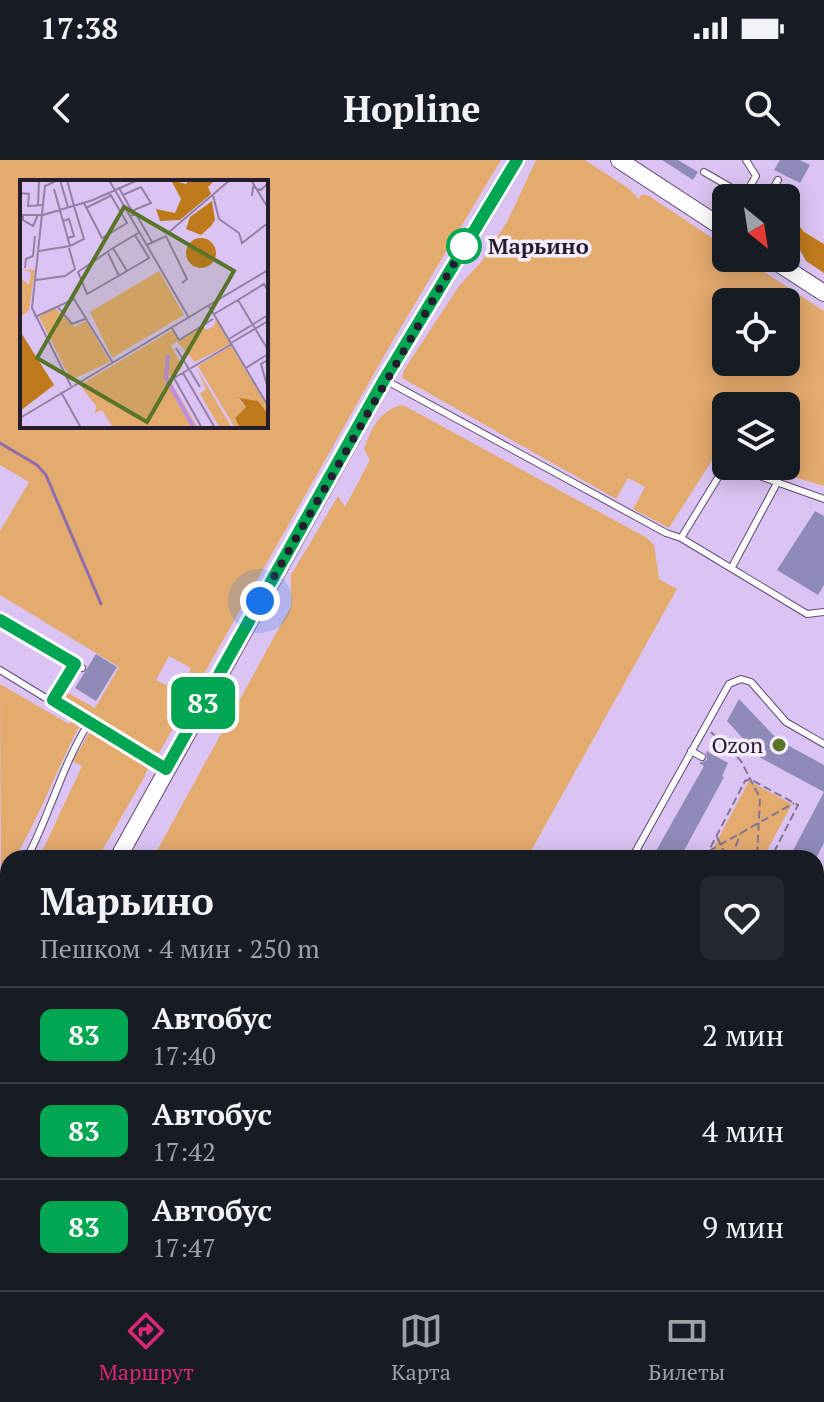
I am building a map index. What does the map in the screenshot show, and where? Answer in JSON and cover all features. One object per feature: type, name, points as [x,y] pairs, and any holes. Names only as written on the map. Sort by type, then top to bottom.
[{"type":"street","points":[[122,850],[384,380],[517,160]]},
{"type":"street","points":[[627,162],[712,220]]},
{"type":"street","points":[[792,272],[824,293]]},
{"type":"lane","points":[[746,160],[756,176],[751,184]]},
{"type":"lane","points":[[704,172],[723,184]]},
{"type":"lane","points":[[776,184],[778,180]]},
{"type":"lane","points":[[384,380],[666,533],[681,538],[807,614],[824,612]]},
{"type":"lane","points":[[681,538],[719,476],[740,469],[824,499]]},
{"type":"lane","points":[[732,567],[777,483]]},
{"type":"lane","points":[[0,620],[78,666],[53,700]]},
{"type":"lane","points":[[0,670],[166,769]]},
{"type":"lane","points":[[636,850],[724,689],[736,681],[747,680],[786,722],[824,744]]},
{"type":"lane","points":[[31,850],[49,815],[67,759],[88,724]]},
{"type":"lane","points":[[691,751],[702,757]]},
{"type":"path","points":[[703,728],[713,733],[741,761],[760,798],[757,850]]},
{"type":"path","points":[[750,779],[795,802],[797,810],[775,850]]},
{"type":"path","points":[[708,850],[745,781],[750,779]]},
{"type":"path","points":[[711,850],[795,802]]},
{"type":"path","points":[[735,850],[741,833]]},
{"type":"path","points":[[716,835],[723,850]]},
{"type":"shaded area","points":[[0,160],[501,160],[392,342],[159,753],[150,753],[60,700],[65,691],[95,708],[119,667],[0,595],[0,531],[29,482],[0,465]],"holes":[[[169,656],[191,668],[178,691],[156,680]]]},
{"type":"shaded area","points":[[536,160],[585,160],[628,188],[639,199],[642,194],[649,196],[712,238],[712,272],[764,272],[789,288],[712,288],[712,376],[800,376],[800,295],[824,311],[824,486],[800,479],[800,392],[712,392],[712,460],[669,528],[633,509],[645,487],[628,478],[616,499],[402,378],[404,370],[459,286],[482,261],[508,220]]},
{"type":"shaded area","points":[[800,227],[824,244],[824,273],[806,261],[800,250]]},
{"type":"shaded area","points":[[403,405],[647,538],[654,545],[659,579],[677,589],[531,850],[157,850],[291,606],[291,575],[338,496],[345,507],[370,460],[364,449],[370,434],[382,415]]},
{"type":"shaded area","points":[[0,684],[69,724],[74,716],[82,721],[19,850],[1,850]]},
{"type":"shaded area","points":[[90,731],[149,764],[103,850],[43,850],[82,766],[73,761]]},
{"type":"shaded area","points":[[749,781],[792,804],[767,850],[712,850]]},
{"type":"building","points":[[662,160],[678,160],[698,172],[693,180]]},
{"type":"building","points":[[780,160],[800,160],[810,165],[800,183],[774,170]]},
{"type":"building","points":[[815,511],[824,516],[824,585],[818,595],[777,570]]},
{"type":"building","points":[[96,654],[117,667],[96,701],[75,688]]},
{"type":"building","points":[[739,699],[778,740],[824,765],[824,792],[761,758],[727,721]]},
{"type":"building","points":[[706,751],[728,763],[724,777],[684,850],[657,850],[704,766],[699,763],[707,760]]},
{"type":"building","points":[[824,792],[824,843],[820,850],[793,850]]},
{"type":"waterway","points":[[0,443],[37,465],[46,475],[101,604]]},
{"type":"bus line","name":"83","points":[[0,620],[75,664],[53,700],[166,769],[384,380],[517,160]]},
{"type":"place","name":"Марьино","points":[[464,246]]},
{"type":"place","name":"Ozon","points":[[779,745]]},
{"type":"route","points":[[260,601],[384,380],[464,246]]}]
